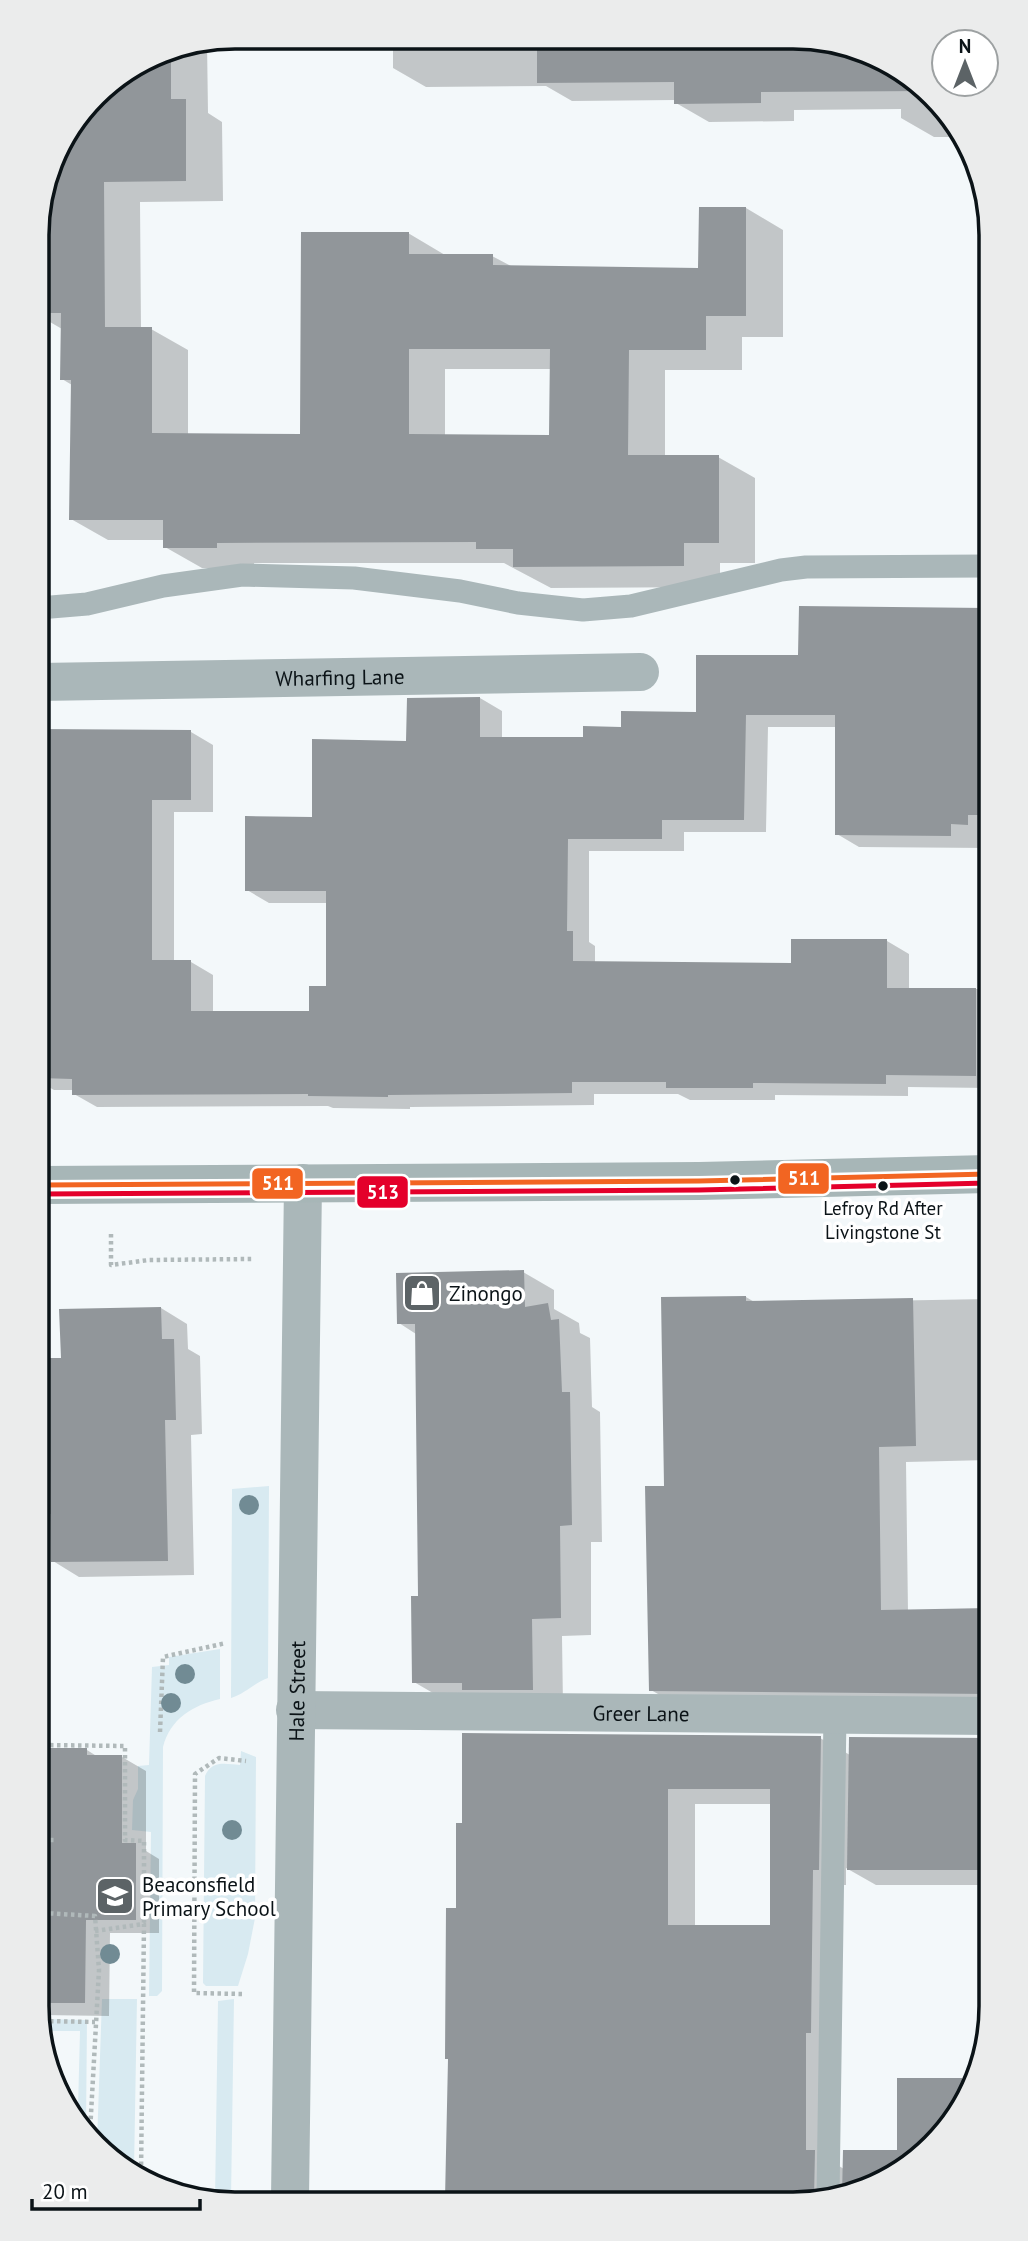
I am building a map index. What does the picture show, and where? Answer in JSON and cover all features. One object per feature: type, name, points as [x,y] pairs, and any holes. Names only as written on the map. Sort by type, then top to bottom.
[{"type":"street","name":"Wharfing Lane","points":[[49,682],[640,671]]},
{"type":"street","points":[[49,1185],[685,1181],[979,1174]]},
{"type":"street","name":"Hale Street","points":[[290,2192],[303,1183]]},
{"type":"street","name":"Greer Lane","points":[[295,1710],[979,1716]]},
{"type":"lane","points":[[49,607],[87,604],[163,586],[242,575],[354,578],[583,610],[631,606],[781,570],[806,567],[979,566]]},
{"type":"lane","points":[[828,2188],[835,1714]]},
{"type":"path","points":[[111,1231],[111,1265],[149,1260],[258,1259]]},
{"type":"path","points":[[160,1732],[163,1657],[226,1643]]},
{"type":"path","points":[[49,1745],[125,1746],[125,1840],[144,1841],[141,2166]]},
{"type":"path","points":[[243,1994],[194,1993],[193,1867],[195,1774],[219,1758],[247,1761]]},
{"type":"path","points":[[49,1840],[54,1840]]},
{"type":"path","points":[[49,1913],[95,1916],[99,1970],[90,2123]]},
{"type":"path","points":[[95,1931],[145,1924]]},
{"type":"path","points":[[50,2021],[95,2022]]},
{"type":"shaded area","points":[[269,1486],[268,1678],[231,1698],[232,1489]]},
{"type":"shaded area","points":[[220,1649],[220,1699],[192,1709],[184,1715],[171,1729],[163,1747],[162,1991],[157,1996],[149,1996],[151,1832],[132,1830],[133,1800],[138,1789],[138,1766],[149,1765],[152,1667],[169,1665],[169,1657]]},
{"type":"shaded area","points":[[241,1751],[256,1757],[255,1918],[238,1986],[206,1986],[203,1983],[205,1776],[215,1765],[240,1765]]},
{"type":"shaded area","points":[[102,1999],[137,1999],[134,2162],[97,2131]]},
{"type":"shaded area","points":[[234,1999],[231,2192],[215,2191],[218,2001]]},
{"type":"shaded area","points":[[50,2019],[87,2020],[86,2118],[78,2105],[80,2031],[51,2031]]},
{"type":"building","points":[[537,49],[793,49],[853,59],[875,68],[911,91],[761,92],[761,103],[674,104],[674,82],[537,83]]},
{"type":"building","points":[[171,61],[171,99],[186,99],[186,181],[104,182],[105,327],[152,327],[152,433],[300,434],[301,232],[409,232],[409,254],[493,254],[493,265],[698,268],[699,207],[746,207],[746,316],[706,316],[706,350],[629,350],[628,455],[719,455],[719,543],[684,543],[684,566],[513,567],[513,549],[476,549],[476,542],[217,543],[217,548],[163,548],[163,520],[69,520],[71,380],[60,380],[61,313],[49,313],[49,223],[55,187],[63,164],[80,132],[103,103],[142,74]],"holes":[[[409,349],[550,349],[549,435],[409,434]]]},
{"type":"building","points":[[799,606],[979,608],[979,815],[968,815],[968,825],[951,824],[951,836],[835,835],[835,715],[746,715],[744,820],[662,820],[662,839],[568,839],[567,931],[573,931],[573,961],[791,963],[791,939],[887,939],[887,988],[976,988],[976,1076],[886,1075],[886,1084],[753,1083],[753,1088],[666,1088],[666,1082],[572,1082],[572,1093],[388,1097],[308,1094],[72,1095],[72,1079],[49,1078],[49,729],[191,730],[191,800],[152,800],[152,960],[191,960],[191,1011],[309,1011],[309,986],[326,986],[326,891],[245,891],[245,816],[312,817],[312,739],[406,741],[407,698],[480,697],[480,737],[583,737],[583,726],[621,727],[621,711],[696,712],[696,655],[798,655]]},
{"type":"building","points":[[524,1270],[525,1307],[548,1303],[551,1320],[559,1319],[562,1392],[570,1392],[572,1525],[560,1526],[561,1618],[532,1619],[533,1690],[462,1690],[462,1683],[412,1683],[411,1596],[418,1596],[415,1324],[397,1324],[396,1273]]},
{"type":"building","points":[[746,1296],[746,1301],[913,1298],[916,1446],[879,1447],[881,1610],[979,1608],[979,1694],[649,1691],[645,1486],[664,1486],[661,1297]]},
{"type":"building","points":[[161,1307],[162,1339],[174,1339],[176,1420],[165,1420],[168,1561],[51,1562],[49,1358],[61,1358],[59,1309]]},
{"type":"building","points":[[462,1733],[821,1736],[819,1870],[813,1870],[811,2033],[806,2033],[806,2150],[815,2150],[814,2190],[445,2192],[448,2059],[445,2059],[446,1908],[456,1908],[456,1823],[462,1823]],"holes":[[[668,1789],[770,1789],[770,1925],[668,1925]]]},
{"type":"building","points":[[849,1737],[979,1738],[979,1870],[847,1870]]},
{"type":"building","points":[[49,1748],[87,1748],[87,1755],[122,1755],[122,1843],[136,1843],[136,1920],[86,1920],[85,2003],[49,2003]]},
{"type":"building","points":[[897,2078],[962,2078],[962,2084],[948,2109],[916,2146],[875,2173],[842,2186],[843,2150],[897,2150]]},
{"type":"transit line","name":"511","points":[[49,1185],[699,1181],[979,1174]]},
{"type":"transit line","name":"513","points":[[49,1194],[699,1190],[979,1183]]},
{"type":"place","name":"Lefroy Rd After Livingstone St","points":[[883,1186]]},
{"type":"place","name":"Zinongo","points":[[422,1293]]},
{"type":"place","name":"Beaconsfield Primary School","points":[[115,1896]]}]
